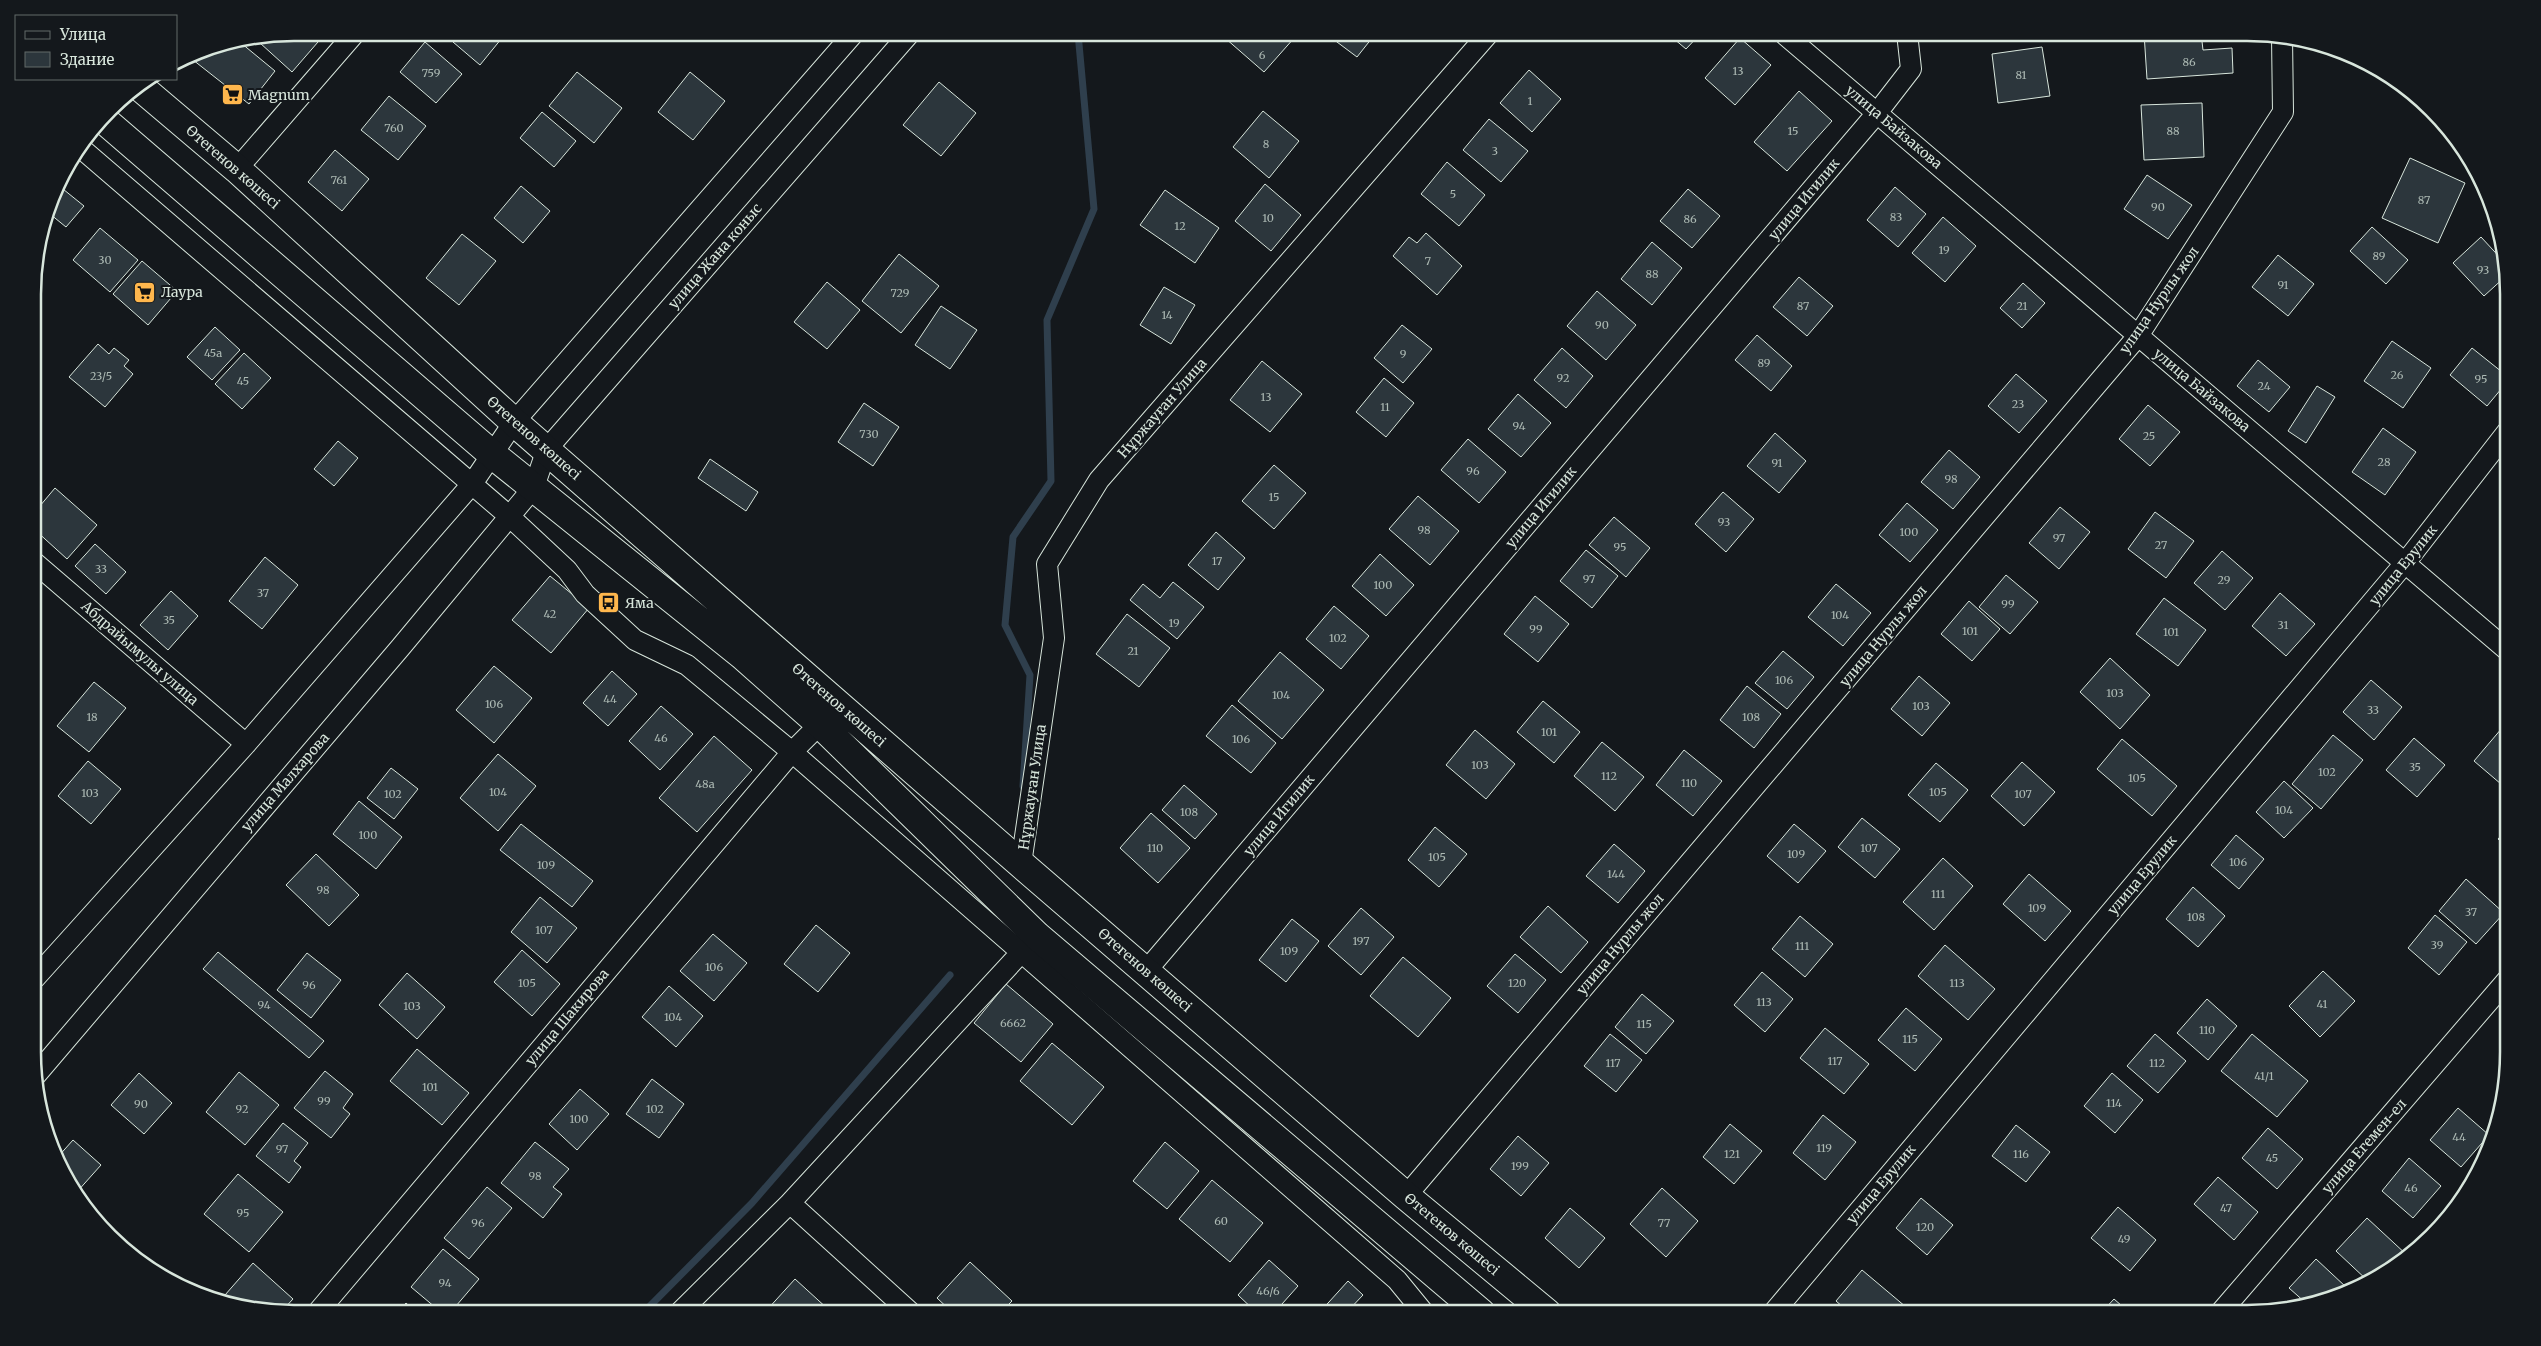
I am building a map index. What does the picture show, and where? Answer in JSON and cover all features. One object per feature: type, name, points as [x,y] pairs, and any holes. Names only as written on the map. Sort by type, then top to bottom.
[{"type":"main road","name":"Өтегенов көшесі","points":[[144,90],[237,169],[514,422],[1021,864],[1406,1196],[1537,1305]]},
{"type":"main road","name":"Өтегенов көшесі","points":[[108,123],[493,454],[742,655],[820,724],[1028,945],[1261,1127],[1472,1305]]},
{"type":"main road","points":[[1261,1127],[1288,1094]]},
{"type":"street","points":[[237,169],[347,41]]},
{"type":"street","points":[[41,970],[246,744],[472,484],[514,422],[846,41]]},
{"type":"street","name":"улица Жана коныс","points":[[534,487],[547,450],[902,41]]},
{"type":"street","name":"Нұржауған Улица","points":[[1021,864],[1054,638],[1047,564],[1099,480],[1481,41]]},
{"type":"street","name":"улица Байзакова","points":[[1793,41],[2500,644]]},
{"type":"street","name":"улица Игилик","points":[[1146,971],[1877,113],[1911,69],[1908,41]]},
{"type":"street","name":"улица Нурлы жол","points":[[1406,1196],[2138,336],[2283,112],[2282,43]]},
{"type":"street","points":[[85,153],[510,516],[567,570],[585,594],[635,640],[687,665],[1028,945],[1397,1280],[1414,1305]]},
{"type":"street","name":"улица Ерулик","points":[[1780,1305],[2405,563],[2500,441]]},
{"type":"street","name":"улица Малхарова","points":[[42,1068],[400,648],[534,487]]},
{"type":"street","name":"Абдрайымулы улица","points":[[41,568],[246,744]]},
{"type":"street","name":"улица Шакирова","points":[[325,1305],[792,752],[820,724]]},
{"type":"street","points":[[687,1305],[790,1204],[1028,945]]},
{"type":"street","name":"улица Егемен-ел","points":[[2227,1305],[2500,988]]},
{"type":"street","points":[[790,1204],[902,1305]]},
{"type":"building","points":[[454,41],[500,41],[480,65]]},
{"type":"building","points":[[1228,41],[1291,41],[1264,72]]},
{"type":"building","points":[[1336,41],[1370,41],[1357,57]]},
{"type":"building","points":[[1676,41],[1694,41],[1686,49]]},
{"type":"building","points":[[1737,41],[1743,41],[1771,65],[1735,105],[1705,78]]},
{"type":"building","points":[[2145,41],[2202,41],[2203,50],[2232,48],[2233,73],[2147,79]]},
{"type":"building","points":[[318,42],[292,72],[260,43]]},
{"type":"building","points":[[425,42],[462,74],[436,103],[400,72]]},
{"type":"building","points":[[245,46],[275,71],[249,104],[195,61]]},
{"type":"building","points":[[2042,47],[2050,96],[1998,103],[1992,54]]},
{"type":"building","points":[[1529,70],[1561,99],[1532,132],[1500,103]]},
{"type":"building","points":[[577,72],[622,108],[594,143],[549,106]]},
{"type":"building","points":[[690,72],[725,101],[693,140],[658,112]]},
{"type":"building","points":[[939,82],[976,113],[941,156],[903,125]]},
{"type":"building","points":[[1799,91],[1832,121],[1787,171],[1754,142]]},
{"type":"building","points":[[389,96],[426,126],[398,160],[361,130]]},
{"type":"building","points":[[2202,103],[2204,157],[2144,160],[2141,105]]},
{"type":"building","points":[[1263,111],[1299,141],[1269,178],[1233,147]]},
{"type":"building","points":[[542,112],[576,141],[554,167],[520,138]]},
{"type":"building","points":[[1489,119],[1528,151],[1501,182],[1463,150]]},
{"type":"building","points":[[335,150],[369,179],[342,211],[308,182]]},
{"type":"building","points":[[2410,158],[2465,183],[2438,243],[2382,218]]},
{"type":"building","points":[[1447,162],[1485,195],[1459,226],[1421,194]]},
{"type":"building","points":[[2147,175],[2192,205],[2168,239],[2124,209]]},
{"type":"building","points":[[1265,184],[1301,215],[1271,251],[1235,221]]},
{"type":"building","points":[[521,186],[550,211],[523,243],[494,218]]},
{"type":"building","points":[[1895,187],[1926,214],[1898,247],[1867,220]]},
{"type":"building","points":[[64,189],[84,206],[66,227],[54,217]]},
{"type":"building","points":[[1688,189],[1720,216],[1692,248],[1660,221]]},
{"type":"building","points":[[1165,190],[1219,228],[1195,263],[1140,225]]},
{"type":"building","points":[[1943,217],[1976,246],[1945,282],[1912,253]]},
{"type":"building","points":[[2372,227],[2408,260],[2386,284],[2350,251]]},
{"type":"building","points":[[100,228],[138,260],[110,292],[73,260]]},
{"type":"building","points":[[1426,233],[1462,266],[1437,295],[1393,256],[1409,237],[1417,243]]},
{"type":"building","points":[[462,234],[496,261],[459,305],[426,278]]},
{"type":"building","points":[[2481,237],[2497,254],[2499,282],[2484,296],[2453,263]]},
{"type":"building","points":[[1652,242],[1682,268],[1652,305],[1621,279]]},
{"type":"building","points":[[899,254],[939,286],[901,333],[862,301]]},
{"type":"building","points":[[2278,255],[2314,284],[2288,316],[2252,287]]},
{"type":"building","name":"Лаура","points":[[142,261],[177,291],[148,325],[113,294]]},
{"type":"building","points":[[1799,277],[1833,306],[1807,336],[1773,307]]},
{"type":"building","points":[[827,282],[860,310],[827,349],[794,322]]},
{"type":"building","points":[[2023,283],[2045,303],[2022,328],[2000,308]]},
{"type":"building","points":[[1164,287],[1195,305],[1171,344],[1140,325]]},
{"type":"building","points":[[1597,291],[1636,325],[1606,360],[1567,326]]},
{"type":"building","points":[[941,306],[977,330],[950,369],[915,345]]},
{"type":"building","points":[[1402,325],[1432,349],[1403,383],[1374,358]]},
{"type":"building","points":[[215,327],[240,350],[212,380],[187,357]]},
{"type":"building","points":[[1757,335],[1792,366],[1771,391],[1735,360]]},
{"type":"building","points":[[2392,341],[2431,368],[2403,408],[2364,381]]},
{"type":"building","points":[[98,344],[109,354],[114,348],[129,360],[124,366],[133,374],[105,407],[69,377]]},
{"type":"building","points":[[1562,348],[1593,376],[1566,408],[1534,380]]},
{"type":"building","points":[[2472,348],[2500,370],[2500,390],[2487,406],[2450,375]]},
{"type":"building","points":[[244,353],[271,378],[242,409],[215,384]]},
{"type":"building","points":[[2258,360],[2290,387],[2269,412],[2237,386]]},
{"type":"building","points":[[1262,361],[1302,394],[1270,432],[1230,400]]},
{"type":"building","points":[[2016,374],[2047,401],[2019,433],[1988,406]]},
{"type":"building","points":[[1384,378],[1414,403],[1386,437],[1356,412]]},
{"type":"building","points":[[2317,386],[2335,397],[2306,443],[2288,431]]},
{"type":"building","points":[[1518,394],[1551,423],[1521,457],[1488,429]]},
{"type":"building","points":[[864,403],[899,427],[873,466],[838,442]]},
{"type":"building","points":[[2148,405],[2180,432],[2150,466],[2119,439]]},
{"type":"building","points":[[2383,428],[2416,452],[2385,495],[2352,472]]},
{"type":"building","points":[[1775,433],[1806,461],[1779,493],[1747,466]]},
{"type":"building","points":[[1468,439],[1506,472],[1479,503],[1441,470]]},
{"type":"building","points":[[338,441],[358,458],[334,486],[314,469]]},
{"type":"building","points":[[1949,450],[1980,477],[1953,509],[1921,482]]},
{"type":"building","points":[[710,459],[758,492],[746,511],[698,478]]},
{"type":"building","points":[[1274,465],[1306,493],[1274,529],[1242,501]]},
{"type":"building","points":[[55,488],[97,525],[67,559],[41,535],[41,505]]},
{"type":"building","points":[[1723,492],[1754,519],[1726,552],[1695,524]]},
{"type":"building","points":[[1418,496],[1459,531],[1430,565],[1389,529]]},
{"type":"building","points":[[1907,503],[1938,530],[1910,562],[1879,535]]},
{"type":"building","points":[[2060,507],[2090,532],[2059,569],[2029,543]]},
{"type":"building","points":[[2155,512],[2194,541],[2166,578],[2128,549]]},
{"type":"building","points":[[1614,517],[1650,548],[1626,577],[1589,545]]},
{"type":"building","points":[[1216,532],[1245,558],[1218,590],[1188,565]]},
{"type":"building","points":[[95,544],[126,572],[106,594],[75,566]]},
{"type":"building","points":[[1586,550],[1618,576],[1592,608],[1560,581]]},
{"type":"building","points":[[2222,551],[2253,578],[2225,610],[2194,583]]},
{"type":"building","points":[[1380,554],[1414,585],[1386,616],[1352,586]]},
{"type":"building","points":[[265,557],[298,585],[262,629],[229,601]]},
{"type":"building","points":[[2006,575],[2038,602],[2010,634],[1979,607]]},
{"type":"building","points":[[550,576],[589,608],[551,653],[512,620]]},
{"type":"building","points":[[1173,582],[1204,607],[1177,639],[1130,600],[1143,584],[1160,598]]},
{"type":"building","points":[[1836,584],[1871,613],[1843,646],[1808,617]]},
{"type":"building","points":[[171,591],[198,616],[168,650],[140,625]]},
{"type":"building","points":[[2280,593],[2315,624],[2286,656],[2252,626]]},
{"type":"building","points":[[1535,596],[1569,624],[1538,662],[1504,634]]},
{"type":"building","points":[[2164,598],[2206,630],[2178,666],[2136,634]]},
{"type":"building","points":[[1969,601],[2000,629],[1972,661],[1941,634]]},
{"type":"building","points":[[1334,606],[1369,636],[1341,669],[1306,639]]},
{"type":"building","points":[[1127,614],[1170,648],[1139,687],[1096,654]]},
{"type":"building","points":[[1783,651],[1814,677],[1787,709],[1755,683]]},
{"type":"building","points":[[1280,652],[1324,690],[1282,739],[1238,701]]},
{"type":"building","points":[[2110,658],[2150,695],[2120,729],[2080,692]]},
{"type":"building","points":[[494,666],[532,698],[494,743],[456,710]]},
{"type":"building","points":[[612,671],[637,694],[608,726],[583,703]]},
{"type":"building","points":[[1919,676],[1950,703],[1922,736],[1891,709]]},
{"type":"building","points":[[2371,680],[2402,707],[2374,740],[2343,712]]},
{"type":"building","points":[[94,682],[126,708],[89,752],[57,726]]},
{"type":"building","points":[[1747,686],[1781,714],[1754,748],[1720,720]]},
{"type":"building","points":[[1543,701],[1580,732],[1554,763],[1517,732]]},
{"type":"building","points":[[1232,705],[1276,743],[1251,773],[1206,736]]},
{"type":"building","points":[[661,706],[693,734],[660,770],[629,741]]},
{"type":"building","points":[[1475,730],[1515,764],[1486,799],[1446,765]]},
{"type":"building","points":[[2500,730],[2500,783],[2474,761]]},
{"type":"building","points":[[2333,735],[2363,760],[2321,809],[2292,784]]},
{"type":"building","points":[[714,736],[752,770],[697,832],[659,798]]},
{"type":"building","points":[[2414,738],[2445,765],[2417,797],[2386,770]]},
{"type":"building","points":[[2122,739],[2177,786],[2152,816],[2097,769]]},
{"type":"building","points":[[1602,742],[1644,777],[1615,811],[1574,776]]},
{"type":"building","points":[[1684,750],[1722,781],[1693,816],[1656,785]]},
{"type":"building","points":[[498,754],[536,786],[498,831],[460,798]]},
{"type":"building","points":[[88,761],[121,789],[91,824],[58,796]]},
{"type":"building","points":[[2022,762],[2055,792],[2024,826],[1991,796]]},
{"type":"building","points":[[1936,763],[1968,790],[1940,822],[1908,795]]},
{"type":"building","points":[[391,768],[418,789],[394,819],[367,798]]},
{"type":"building","points":[[2284,781],[2313,808],[2284,838],[2256,812]]},
{"type":"building","points":[[1184,785],[1217,814],[1195,839],[1162,810]]},
{"type":"building","points":[[359,801],[402,837],[376,869],[333,834]]},
{"type":"building","points":[[1151,813],[1190,848],[1158,883],[1120,848]]},
{"type":"building","points":[[1862,818],[1900,849],[1875,878],[1838,847]]},
{"type":"building","points":[[521,824],[593,881],[572,907],[500,850]]},
{"type":"building","points":[[1794,824],[1826,851],[1798,883],[1767,856]]},
{"type":"building","points":[[1435,827],[1467,854],[1439,887],[1408,860]]},
{"type":"building","points":[[2236,835],[2264,859],[2239,889],[2211,865]]},
{"type":"building","points":[[1614,844],[1645,871],[1618,903],[1586,876]]},
{"type":"building","points":[[316,854],[359,895],[329,926],[286,885]]},
{"type":"building","points":[[1943,858],[1973,886],[1934,930],[1903,902]]},
{"type":"building","points":[[2029,874],[2071,911],[2045,941],[2003,904]]},
{"type":"building","points":[[2466,879],[2500,909],[2500,917],[2476,944],[2439,911]]},
{"type":"building","points":[[2193,887],[2225,916],[2198,947],[2166,919]]},
{"type":"building","points":[[540,897],[577,928],[547,963],[511,932]]},
{"type":"building","points":[[1548,906],[1588,942],[1561,973],[1520,937]]},
{"type":"building","points":[[1361,908],[1394,937],[1361,975],[1328,946]]},
{"type":"building","points":[[2435,915],[2467,942],[2439,975],[2408,948]]},
{"type":"building","points":[[1800,916],[1833,944],[1805,977],[1772,949]]},
{"type":"building","points":[[1292,919],[1319,941],[1286,982],[1259,960]]},
{"type":"building","points":[[816,925],[850,953],[818,992],[784,964]]},
{"type":"building","points":[[713,934],[747,963],[714,1001],[680,971]]},
{"type":"building","points":[[1945,945],[1995,989],[1968,1020],[1918,976]]},
{"type":"building","points":[[522,950],[560,984],[532,1016],[494,982]]},
{"type":"building","points":[[218,952],[324,1041],[309,1058],[203,969]]},
{"type":"building","points":[[307,953],[341,980],[311,1018],[277,990]]},
{"type":"building","points":[[1515,954],[1546,980],[1518,1013],[1487,986]]},
{"type":"building","points":[[1403,957],[1451,998],[1418,1037],[1370,996]]},
{"type":"building","points":[[2323,971],[2355,1001],[2320,1037],[2289,1006]]},
{"type":"building","points":[[1762,972],[1793,999],[1765,1032],[1734,1005]]},
{"type":"building","points":[[407,973],[445,1007],[417,1039],[379,1005]]},
{"type":"building","points":[[1006,984],[1053,1024],[1021,1062],[974,1023]]},
{"type":"building","points":[[669,986],[703,1016],[676,1047],[642,1017]]},
{"type":"building","points":[[1642,994],[1674,1021],[1646,1054],[1615,1027]]},
{"type":"building","points":[[2207,999],[2237,1026],[2208,1060],[2177,1033]]},
{"type":"building","points":[[1906,1008],[1942,1039],[1915,1071],[1878,1040]]},
{"type":"building","points":[[1825,1028],[1869,1064],[1844,1094],[1800,1058]]},
{"type":"building","points":[[1610,1034],[1642,1060],[1616,1092],[1584,1066]]},
{"type":"building","points":[[2155,1034],[2186,1061],[2158,1093],[2127,1066]]},
{"type":"building","points":[[2252,1034],[2308,1081],[2277,1117],[2221,1071]]},
{"type":"building","points":[[1052,1043],[1104,1087],[1072,1125],[1020,1081]]},
{"type":"building","points":[[417,1049],[469,1093],[442,1125],[390,1081]]},
{"type":"building","points":[[325,1071],[353,1094],[343,1108],[350,1114],[331,1138],[294,1108]]},
{"type":"building","points":[[239,1072],[279,1105],[245,1145],[206,1112]]},
{"type":"building","points":[[139,1073],[172,1103],[144,1134],[111,1105]]},
{"type":"building","points":[[2112,1073],[2143,1100],[2115,1133],[2084,1106]]},
{"type":"building","points":[[652,1079],[684,1104],[659,1138],[626,1114]]},
{"type":"building","points":[[580,1089],[609,1114],[577,1150],[549,1124]]},
{"type":"building","points":[[2458,1108],[2486,1133],[2483,1141],[2461,1167],[2430,1140]]},
{"type":"building","points":[[1823,1115],[1856,1142],[1825,1180],[1793,1153]]},
{"type":"building","points":[[283,1123],[308,1143],[294,1161],[301,1167],[289,1183],[256,1156]]},
{"type":"building","points":[[1730,1124],[1762,1151],[1734,1184],[1703,1157]]},
{"type":"building","points":[[2016,1125],[2050,1152],[2026,1182],[1992,1156]]},
{"type":"building","points":[[2268,1128],[2303,1159],[2277,1189],[2242,1158]]},
{"type":"building","points":[[1518,1136],[1549,1163],[1521,1196],[1490,1169]]},
{"type":"building","points":[[73,1140],[101,1165],[81,1187],[62,1153]]},
{"type":"building","points":[[535,1142],[569,1169],[553,1187],[562,1194],[543,1218],[501,1183]]},
{"type":"building","points":[[1165,1142],[1199,1171],[1167,1209],[1133,1181]]},
{"type":"building","points":[[2409,1158],[2441,1186],[2413,1218],[2382,1191]]},
{"type":"building","points":[[238,1174],[283,1212],[249,1252],[204,1214]]},
{"type":"building","points":[[2218,1177],[2258,1212],[2234,1240],[2194,1204]]},
{"type":"building","points":[[1212,1180],[1263,1223],[1230,1262],[1179,1219]]},
{"type":"building","points":[[487,1187],[512,1208],[469,1259],[444,1238]]},
{"type":"building","points":[[1662,1188],[1698,1221],[1666,1257],[1630,1224]]},
{"type":"building","points":[[1921,1198],[1953,1225],[1927,1255],[1896,1228]]},
{"type":"building","points":[[2118,1207],[2156,1240],[2130,1271],[2091,1238]]},
{"type":"building","points":[[1570,1208],[1605,1238],[1579,1268],[1545,1238]]},
{"type":"building","points":[[2367,1218],[2403,1251],[2363,1277],[2336,1251]]},
{"type":"building","points":[[443,1249],[479,1279],[457,1305],[432,1305],[411,1287]]},
{"type":"building","points":[[2316,1259],[2345,1286],[2301,1299],[2289,1288]]},
{"type":"building","points":[[1269,1260],[1298,1286],[1281,1305],[1249,1305],[1238,1295]]},
{"type":"building","points":[[970,1262],[1012,1301],[1008,1305],[944,1305],[937,1298]]},
{"type":"building","points":[[253,1263],[293,1299],[288,1305],[277,1304],[261,1303],[225,1295]]},
{"type":"building","points":[[1862,1270],[1904,1305],[1841,1305],[1836,1301]]},
{"type":"building","points":[[795,1279],[824,1305],[771,1305]]},
{"type":"building","points":[[1348,1281],[1363,1295],[1354,1305],[1326,1305]]},
{"type":"building","points":[[2114,1299],[2121,1305],[2108,1305]]},
{"type":"waterway","points":[[1023,786],[1030,675],[1005,625],[1013,537],[1051,481],[1047,320],[1094,209],[1079,41]]},
{"type":"waterway","points":[[651,1305],[752,1203],[950,975]]},
{"type":"place","name":"Magnum","points":[[232,95]]},
{"type":"place","name":"Лаура","points":[[145,292]]},
{"type":"place","name":"Яма","points":[[609,603]]}]
